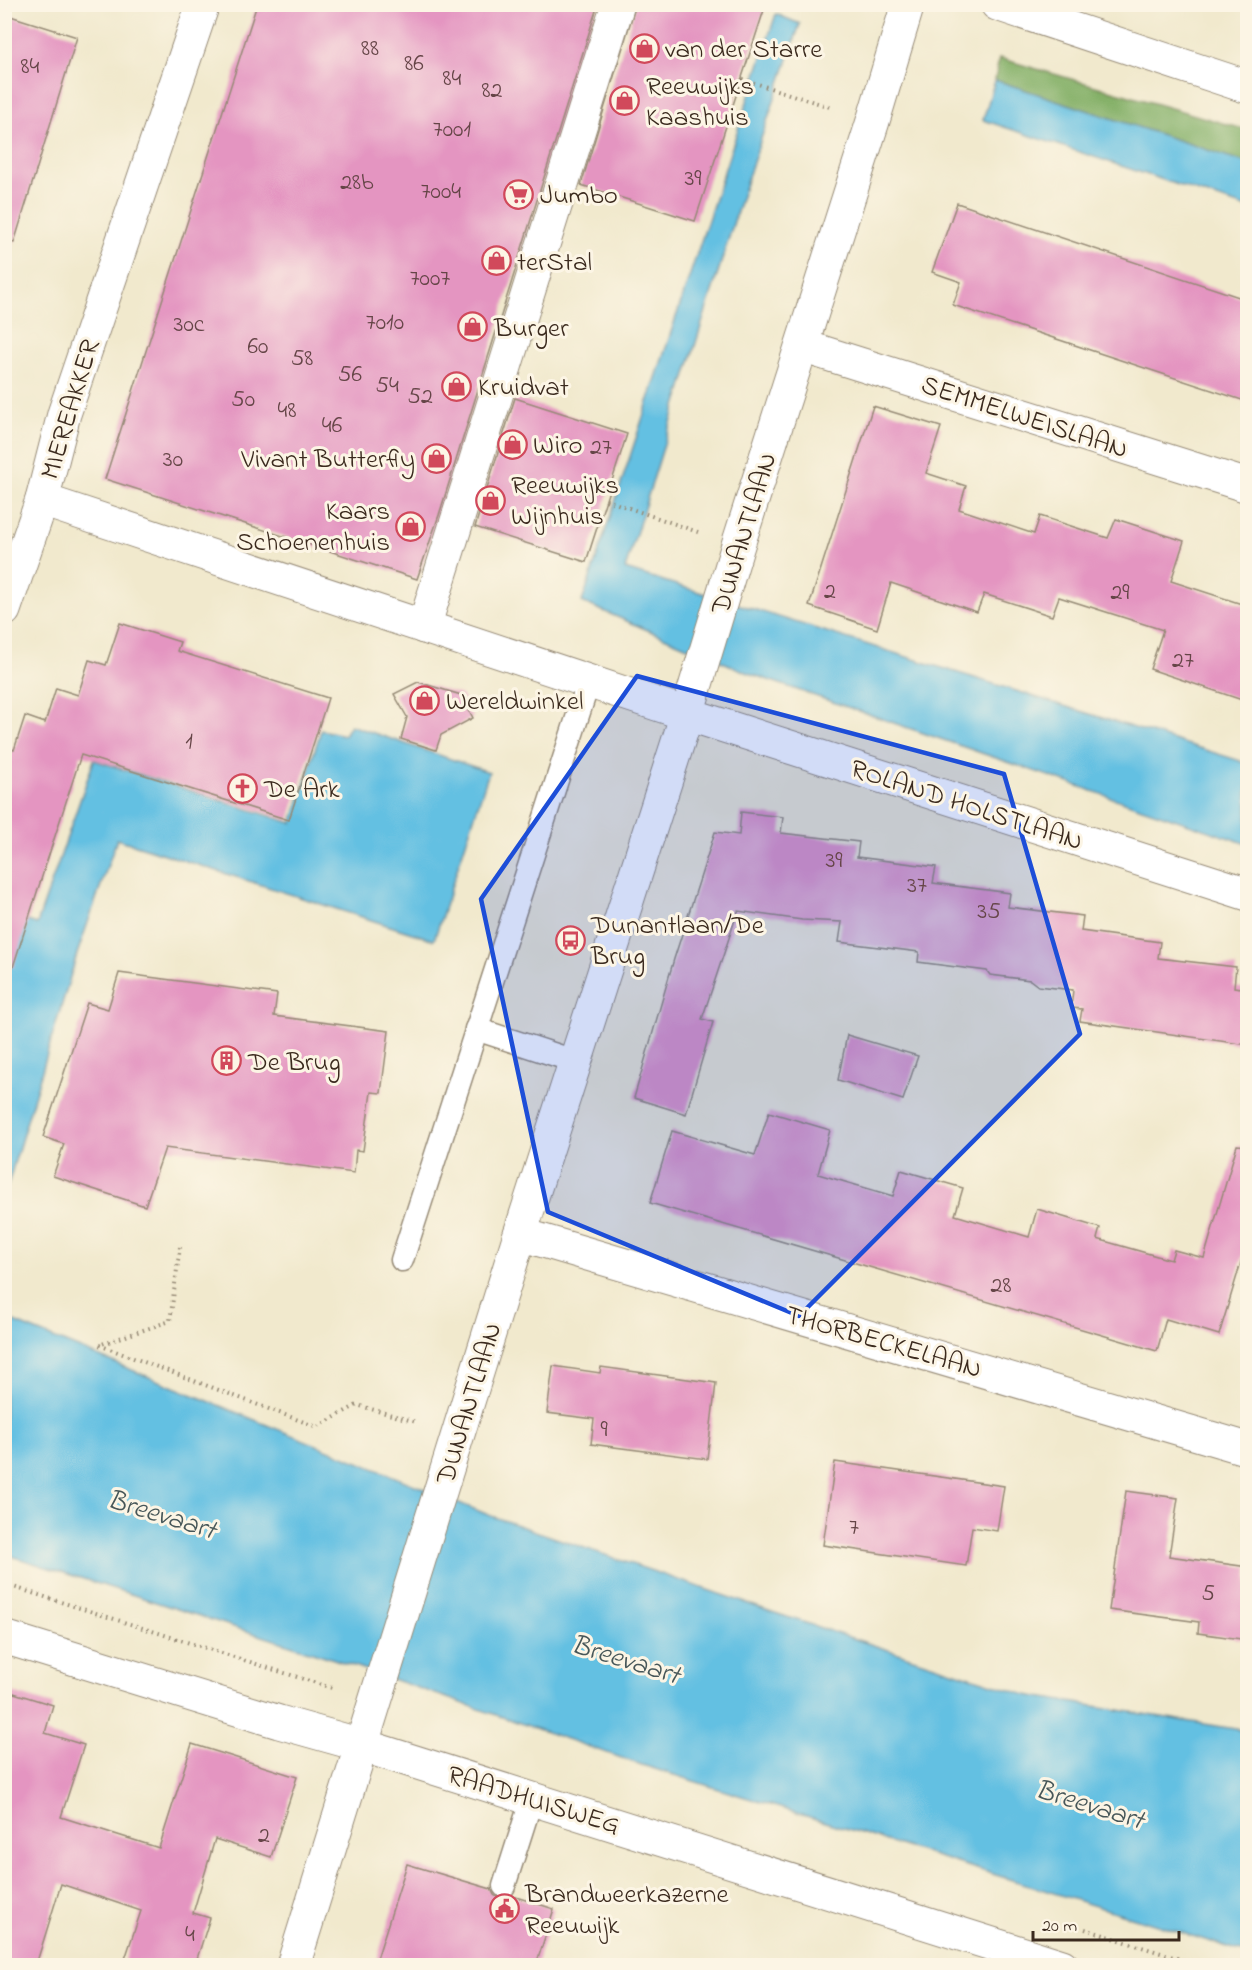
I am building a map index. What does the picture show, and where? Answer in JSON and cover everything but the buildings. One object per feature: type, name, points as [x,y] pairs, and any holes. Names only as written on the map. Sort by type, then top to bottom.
[{"type":"street","name":"MIEREAKKER","points":[[203,4],[64,414],[42,500],[687,714]]},
{"type":"street","points":[[424,627],[618,4]]},
{"type":"street","name":"DUNANTLAAN","points":[[293,1965],[574,1061],[703,664],[908,4]]},
{"type":"street","points":[[997,4],[1248,87]]},
{"type":"street","name":"SEMMELWEISLAAN","points":[[802,346],[1248,486]]},
{"type":"street","points":[[4,610],[42,500]]},
{"type":"street","name":"ROLAND HOLSTLAAN","points":[[687,714],[1248,894]]},
{"type":"street","name":"THORBECKELAAN","points":[[520,1234],[1248,1449]]},
{"type":"street","name":"RAADHUISWEG","points":[[4,1637],[532,1798],[1062,1965]]},
{"type":"lane","points":[[402,1260],[589,681]]},
{"type":"lane","points":[[476,1029],[574,1061]]},
{"type":"lane","points":[[504,1886],[532,1798]]},
{"type":"path","points":[[742,79],[791,94]]},
{"type":"path","points":[[606,501],[659,518]]},
{"type":"path","points":[[180,1246],[170,1322],[99,1345],[317,1427],[357,1405],[458,1434]]},
{"type":"highlighted area","points":[[637,676],[1004,774],[1080,1034],[799,1316],[548,1212],[481,899]]},
{"type":"green space","points":[[999,58],[1247,130],[1247,163],[995,80]]},
{"type":"water","points":[[776,14],[800,24],[746,183],[625,569],[1247,763],[1247,844],[751,674],[582,602]]},
{"type":"water","points":[[995,80],[1247,163],[1247,208],[983,120]]},
{"type":"water","points":[[350,725],[489,772],[434,940],[117,839],[77,954],[5,1194],[5,914],[37,924],[94,760],[292,823],[321,730],[344,735]]},
{"type":"water","name":"Breevaart","points":[[4,1318],[491,1516],[772,1612],[1026,1695],[1247,1731],[1247,1953],[642,1765],[328,1657],[5,1554]]},
{"type":"place","name":"van der Starre","points":[[644,48]]},
{"type":"place","name":"Reeuwijks Kaashuis","points":[[625,101]]},
{"type":"place","name":"Jumbo","points":[[519,194]]},
{"type":"place","name":"terStal","points":[[496,261]]},
{"type":"place","name":"Burger","points":[[473,327]]},
{"type":"place","name":"Kruidvat","points":[[457,386]]},
{"type":"place","name":"Wiro","points":[[512,444]]},
{"type":"place","name":"Vivant Butterfly","points":[[436,458]]},
{"type":"place","name":"Reeuwijks Wijnhuis","points":[[490,500]]},
{"type":"place","name":"Kaars Schoenenhuis","points":[[411,526]]},
{"type":"place","name":"Wereldwinkel","points":[[425,700]]},
{"type":"place","name":"De Ark","points":[[243,788]]},
{"type":"place","name":"Dunantlaan/De Brug","points":[[570,940]]},
{"type":"place","name":"De Brug","points":[[227,1061]]},
{"type":"place","name":"Brandweerkazerne Reeuwijk","points":[[504,1909]]}]
